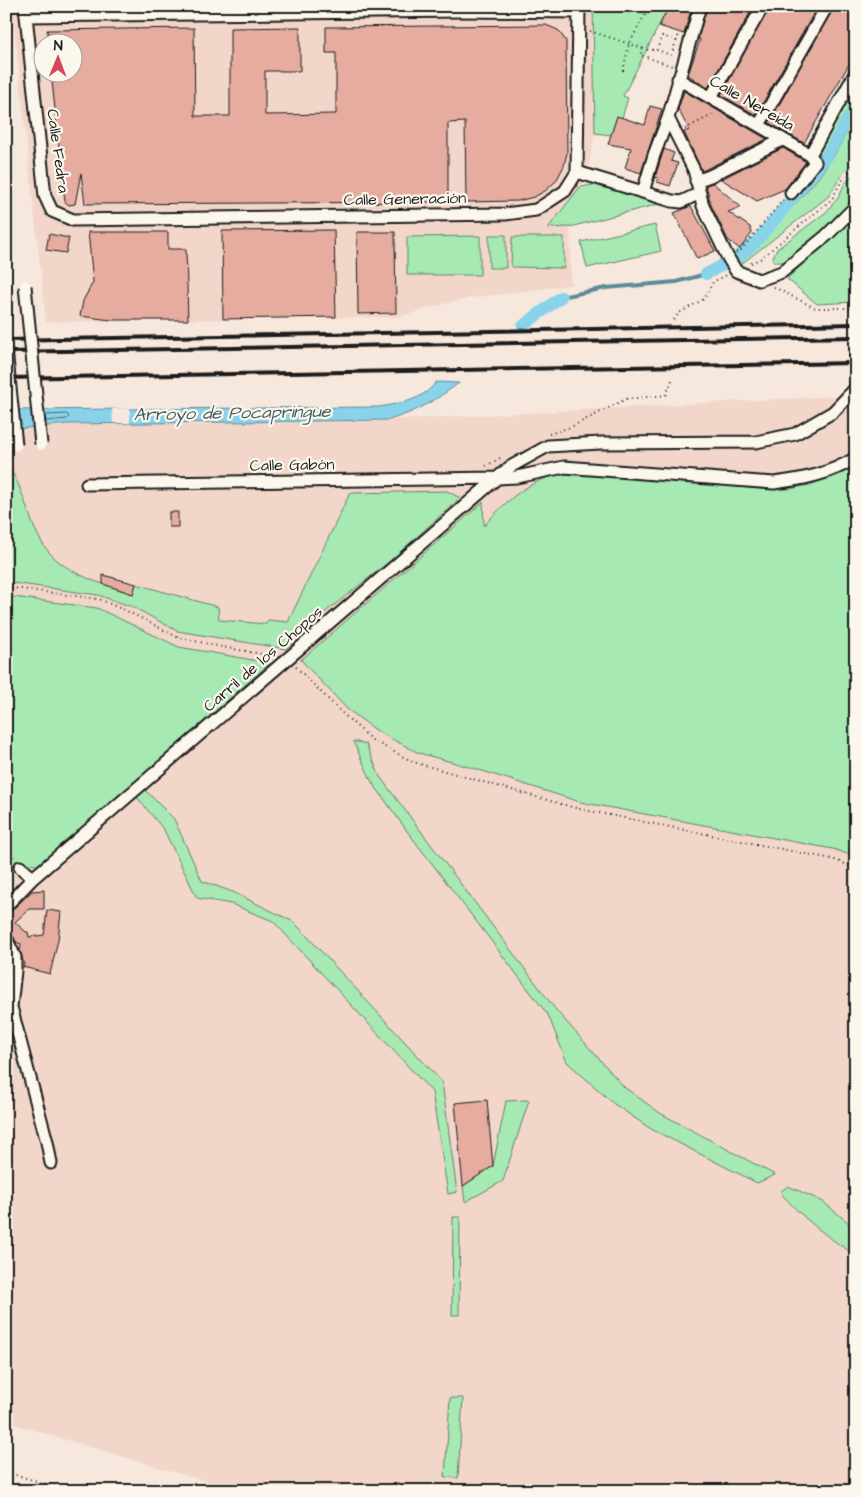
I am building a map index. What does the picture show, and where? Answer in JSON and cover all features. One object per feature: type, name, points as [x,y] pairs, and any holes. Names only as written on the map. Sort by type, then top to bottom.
[{"type":"street","points":[[643,192],[668,118],[700,6]]},
{"type":"street","points":[[711,97],[763,6]]},
{"type":"street","points":[[759,126],[827,6]]},
{"type":"street","points":[[26,11],[580,9],[578,172],[672,201],[681,202],[700,193]]},
{"type":"street","name":"Calle Fedra","points":[[26,11],[45,196],[52,211]]},
{"type":"street","points":[[791,193],[815,162],[810,155],[856,72]]},
{"type":"street","name":"Calle Nereida","points":[[680,74],[711,97],[810,155]]},
{"type":"street","points":[[668,118],[694,170],[703,206],[731,262],[759,280],[782,272],[826,236],[856,206]]},
{"type":"street","points":[[696,181],[710,176],[782,140]]},
{"type":"street","name":"Calle Generación","points":[[52,211],[73,220],[505,214],[536,210],[566,191],[578,172]]},
{"type":"street","points":[[25,286],[41,444]]},
{"type":"street","points":[[6,349],[16,445]]},
{"type":"street","points":[[546,441],[601,443],[756,442],[795,434],[833,412],[856,388]]},
{"type":"street","name":"Carril de los Chopos","points":[[6,906],[33,878],[288,658],[510,467],[546,441]]},
{"type":"street","name":"Calle Gabón","points":[[87,484],[481,479],[517,477],[564,467],[774,483],[804,479],[843,466],[856,458]]},
{"type":"street","points":[[20,867],[33,878]]},
{"type":"street","points":[[6,938],[15,957],[15,970],[8,1010],[47,1142],[51,1164]]},
{"type":"path","points":[[623,71],[629,44],[650,6]]},
{"type":"path","points":[[579,31],[593,31],[648,50],[657,50],[671,55],[679,34]]},
{"type":"path","points":[[657,50],[662,36],[676,41]]},
{"type":"path","points":[[643,48],[640,55],[680,74]]},
{"type":"path","points":[[676,133],[728,107]]},
{"type":"path","points":[[731,262],[760,259],[832,199],[841,182],[856,164]]},
{"type":"path","points":[[674,320],[679,313],[704,299],[713,282],[785,197],[791,193]]},
{"type":"path","points":[[759,280],[815,308],[856,308]]},
{"type":"path","points":[[546,441],[626,399],[666,395],[672,380]]},
{"type":"path","points":[[481,479],[484,467],[506,455]]},
{"type":"path","points":[[6,588],[98,599],[131,613],[177,637],[222,648],[288,658],[341,712],[372,740],[414,762],[579,809],[832,859],[856,868]]},
{"type":"path","points":[[6,838],[20,867]]},
{"type":"path","points":[[6,1472],[70,1491]]},
{"type":"shaded area","points":[[12,6],[593,6],[595,133],[586,180],[548,227],[570,227],[571,285],[471,298],[399,317],[46,322]]},
{"type":"shaded area","points":[[856,395],[856,1491],[238,1491],[6,1422],[6,430],[68,424],[389,420]]},
{"type":"green space","points":[[593,6],[669,6],[623,96],[628,98],[622,118],[617,117],[611,135],[595,133]]},
{"type":"green space","points":[[856,82],[856,96],[821,156],[817,150]]},
{"type":"green space","points":[[856,116],[856,158],[829,196],[740,265],[738,261],[761,242],[818,178],[833,157]]},
{"type":"green space","points":[[856,170],[856,196],[802,250],[784,262],[773,262],[777,249],[826,212],[838,198],[844,185]]},
{"type":"green space","points":[[599,184],[659,204],[570,227],[548,228],[580,187]]},
{"type":"green space","points":[[856,213],[856,302],[817,304],[787,279]]},
{"type":"green space","points":[[655,225],[661,251],[587,268],[581,242]]},
{"type":"green space","points":[[489,235],[506,235],[506,268],[489,268]]},
{"type":"green space","points":[[480,236],[480,275],[407,275],[407,237]]},
{"type":"green space","points":[[512,237],[564,237],[564,268],[511,267]]},
{"type":"green space","points":[[6,464],[17,482],[40,539],[56,559],[76,573],[133,594],[136,584],[218,607],[219,620],[266,624],[268,620],[288,622],[350,493],[447,491],[460,498],[390,561],[304,629],[286,649],[177,631],[133,607],[98,595],[6,582]]},
{"type":"green space","points":[[856,465],[856,857],[833,849],[580,802],[419,753],[380,733],[347,709],[301,660],[483,502],[484,526],[513,497],[524,489],[547,478],[574,472],[761,489],[789,489],[810,485]]},
{"type":"green space","points":[[6,596],[97,608],[179,647],[270,663],[40,866],[22,862],[11,865],[6,872]]},
{"type":"green space","points":[[353,741],[366,744],[380,777],[556,1010],[624,1087],[660,1113],[775,1175],[757,1183],[651,1129],[614,1104],[567,1062],[548,1015],[407,831],[372,782]]},
{"type":"green space","points":[[144,789],[174,819],[202,881],[233,892],[294,922],[442,1082],[457,1192],[448,1194],[432,1092],[273,921],[231,904],[197,898],[164,830],[136,796]]},
{"type":"green space","points":[[529,1100],[503,1181],[465,1202],[463,1186],[493,1166],[506,1101]]},
{"type":"green space","points":[[788,1186],[822,1201],[856,1229],[856,1255],[826,1235],[796,1209],[780,1192]]},
{"type":"green space","points":[[453,1217],[460,1217],[459,1315],[452,1315]]},
{"type":"green space","points":[[450,1398],[463,1398],[458,1478],[445,1477]]},
{"type":"water","points":[[436,382],[459,383],[426,405],[389,420],[68,424],[6,430],[6,412],[10,410],[379,407],[418,397]]},
{"type":"pier","points":[[130,408],[130,423],[113,423],[112,409]]},
{"type":"building","points":[[669,6],[692,6],[684,34],[659,26]]},
{"type":"building","points":[[707,6],[754,6],[708,88],[688,75],[700,39],[698,39]]},
{"type":"building","points":[[770,6],[818,6],[756,115],[721,95]]},
{"type":"building","points":[[834,6],[856,6],[856,52],[804,143],[769,123]]},
{"type":"building","points":[[546,25],[558,30],[566,41],[567,153],[564,166],[556,181],[545,191],[534,197],[518,201],[466,202],[465,122],[448,123],[448,202],[85,204],[81,173],[75,204],[69,205],[65,202],[52,82],[82,82],[82,32],[47,32],[47,30],[194,28],[195,116],[230,116],[230,28],[300,27],[300,71],[265,71],[265,115],[336,114],[336,53],[326,53],[326,27]]},
{"type":"building","points":[[684,91],[767,139],[702,171],[684,132],[689,130],[678,109]]},
{"type":"building","points":[[650,106],[662,109],[641,173],[625,168],[631,148],[608,144],[617,116],[645,125]]},
{"type":"building","points":[[783,148],[806,162],[785,189],[757,201],[721,179]]},
{"type":"building","points":[[664,149],[674,153],[671,161],[678,163],[670,186],[657,182],[658,178],[655,177]]},
{"type":"building","points":[[713,183],[741,207],[728,212],[750,227],[752,233],[740,249],[728,240],[711,205],[706,185]]},
{"type":"building","points":[[691,206],[715,251],[697,259],[674,213]]},
{"type":"building","points":[[334,230],[336,317],[223,319],[222,231]]},
{"type":"building","points":[[88,232],[168,232],[168,249],[186,249],[188,320],[111,320],[80,316],[83,301],[93,282]]},
{"type":"building","points":[[357,232],[395,232],[396,313],[358,314]]},
{"type":"building","points":[[49,234],[69,238],[66,253],[46,250]]},
{"type":"building","points":[[169,512],[178,512],[178,527],[169,527]]},
{"type":"building","points":[[103,575],[136,584],[133,594],[103,584]]},
{"type":"building","points":[[44,890],[44,909],[29,909],[15,922],[28,932],[29,937],[44,935],[47,910],[61,912],[58,940],[50,974],[23,967],[24,964],[20,951],[21,944],[16,942],[9,927],[6,929],[6,913],[11,911],[32,891]]},
{"type":"building","points":[[487,1100],[493,1166],[463,1186],[455,1103]]},
{"type":"waterway","name":"Arroyo de Pocapringue","points":[[706,274],[739,256],[756,242],[825,159],[856,105]]},
{"type":"waterway","name":"Arroyo de Pocapringue","points":[[561,297],[606,288],[676,282],[706,274]]},
{"type":"waterway","name":"Arroyo de Pocapringue","points":[[523,326],[561,297]]},
{"type":"railway","points":[[6,340],[856,324]]},
{"type":"railway","points":[[6,352],[856,337]]},
{"type":"railway","points":[[6,378],[856,363]]}]
